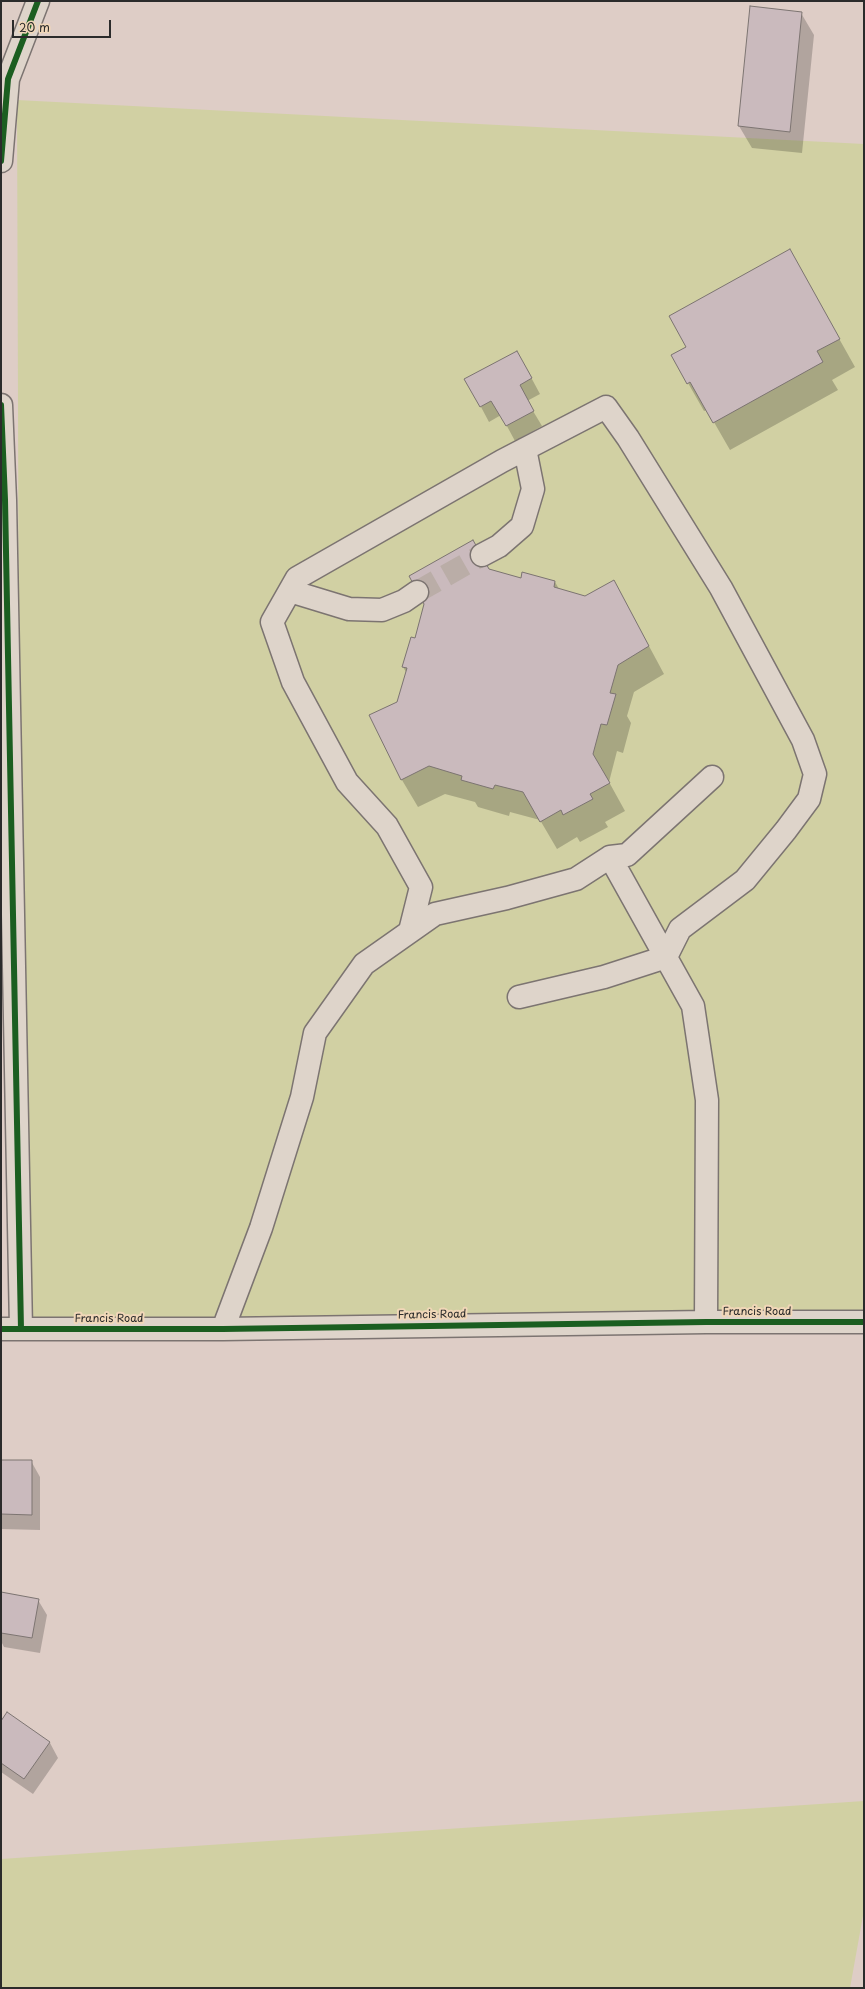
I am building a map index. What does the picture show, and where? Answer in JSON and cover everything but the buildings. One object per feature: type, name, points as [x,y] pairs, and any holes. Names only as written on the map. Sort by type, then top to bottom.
[{"type":"street","points":[[1,161],[8,79],[38,1]]},
{"type":"street","points":[[1,405],[5,500],[11,1329]]},
{"type":"street","points":[[410,931],[421,887],[387,826],[347,782],[293,682],[272,622],[297,578],[525,449],[606,407],[628,438],[721,588],[803,740],[816,774],[809,799],[786,830],[745,880],[680,929],[666,957],[604,977],[519,997]]},
{"type":"street","points":[[482,555],[499,546],[522,526],[533,489],[525,449]]},
{"type":"street","points":[[290,591],[349,609],[382,610],[404,601],[417,592]]},
{"type":"street","points":[[223,1329],[261,1228],[302,1097],[315,1033],[364,964],[435,914],[507,898],[576,879],[610,857],[627,855],[712,778]]},
{"type":"street","points":[[610,857],[693,1006],[707,1100],[706,1322]]},
{"type":"street","name":"Francis Road","points":[[11,1329],[223,1329],[706,1322],[864,1322]]},
{"type":"green space","points":[[17,100],[864,144],[864,1324],[21,1329]]},
{"type":"green space","points":[[864,1801],[864,1910],[850,1988],[1,1988],[1,1859]]},
{"type":"tunnel","points":[[417,592],[482,555]]},
{"type":"cycle path","points":[[1,161],[8,79],[38,1]]},
{"type":"cycle path","points":[[1,405],[5,500],[21,1329]]},
{"type":"cycle path","points":[[1,1329],[223,1329],[706,1322],[864,1322]]}]
